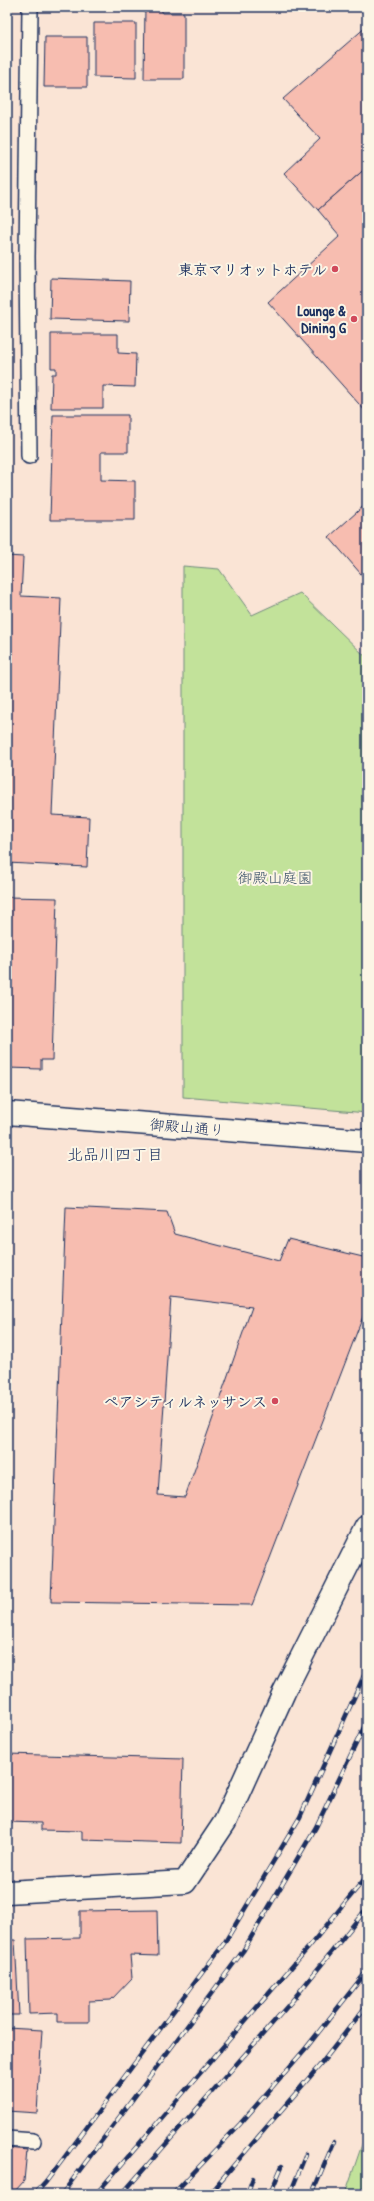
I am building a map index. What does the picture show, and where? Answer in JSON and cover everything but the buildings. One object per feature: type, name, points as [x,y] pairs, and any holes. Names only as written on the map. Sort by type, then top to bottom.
[{"type":"street","name":"御殿山通り","points":[[7,1113],[367,1141]]},
{"type":"street","points":[[7,1892],[185,1882],[225,1822],[284,1692],[367,1528]]},
{"type":"lane","points":[[29,456],[27,257],[30,7]]},
{"type":"lane","points":[[7,2139],[33,2141]]},
{"type":"green space","name":"御殿山庭園","points":[[183,566],[219,569],[252,615],[300,593],[367,658],[367,1113],[183,1097]]},
{"type":"green space","points":[[367,2130],[367,2194],[345,2194]]},
{"type":"railway","points":[[35,2194],[46,2182],[225,1942],[300,1817],[367,1669]]},
{"type":"railway","points":[[62,2194],[243,1951],[316,1827],[367,1721]]},
{"type":"railway","points":[[96,2194],[308,1948],[367,1876]]},
{"type":"railway","points":[[122,2194],[292,2001],[367,1908]]},
{"type":"railway","points":[[173,2194],[240,2124],[306,2048],[367,1971]]},
{"type":"railway","points":[[209,2194],[321,2064],[367,2005]]},
{"type":"railway","points":[[312,2194],[334,2142]]},
{"type":"railway","points":[[290,2194],[306,2154]]},
{"type":"railway","points":[[270,2194],[282,2166]]},
{"type":"railway","points":[[247,2194],[253,2178]]},
{"type":"place","name":"東京マリオットホテル","points":[[335,269]]},
{"type":"place","name":"Lounge & Dining G","points":[[354,319]]},
{"type":"place","name":"ペアシティルネッサンス","points":[[275,1401]]},
{"type":"district","name":"北品川四丁目","points":[[115,1154]]}]
